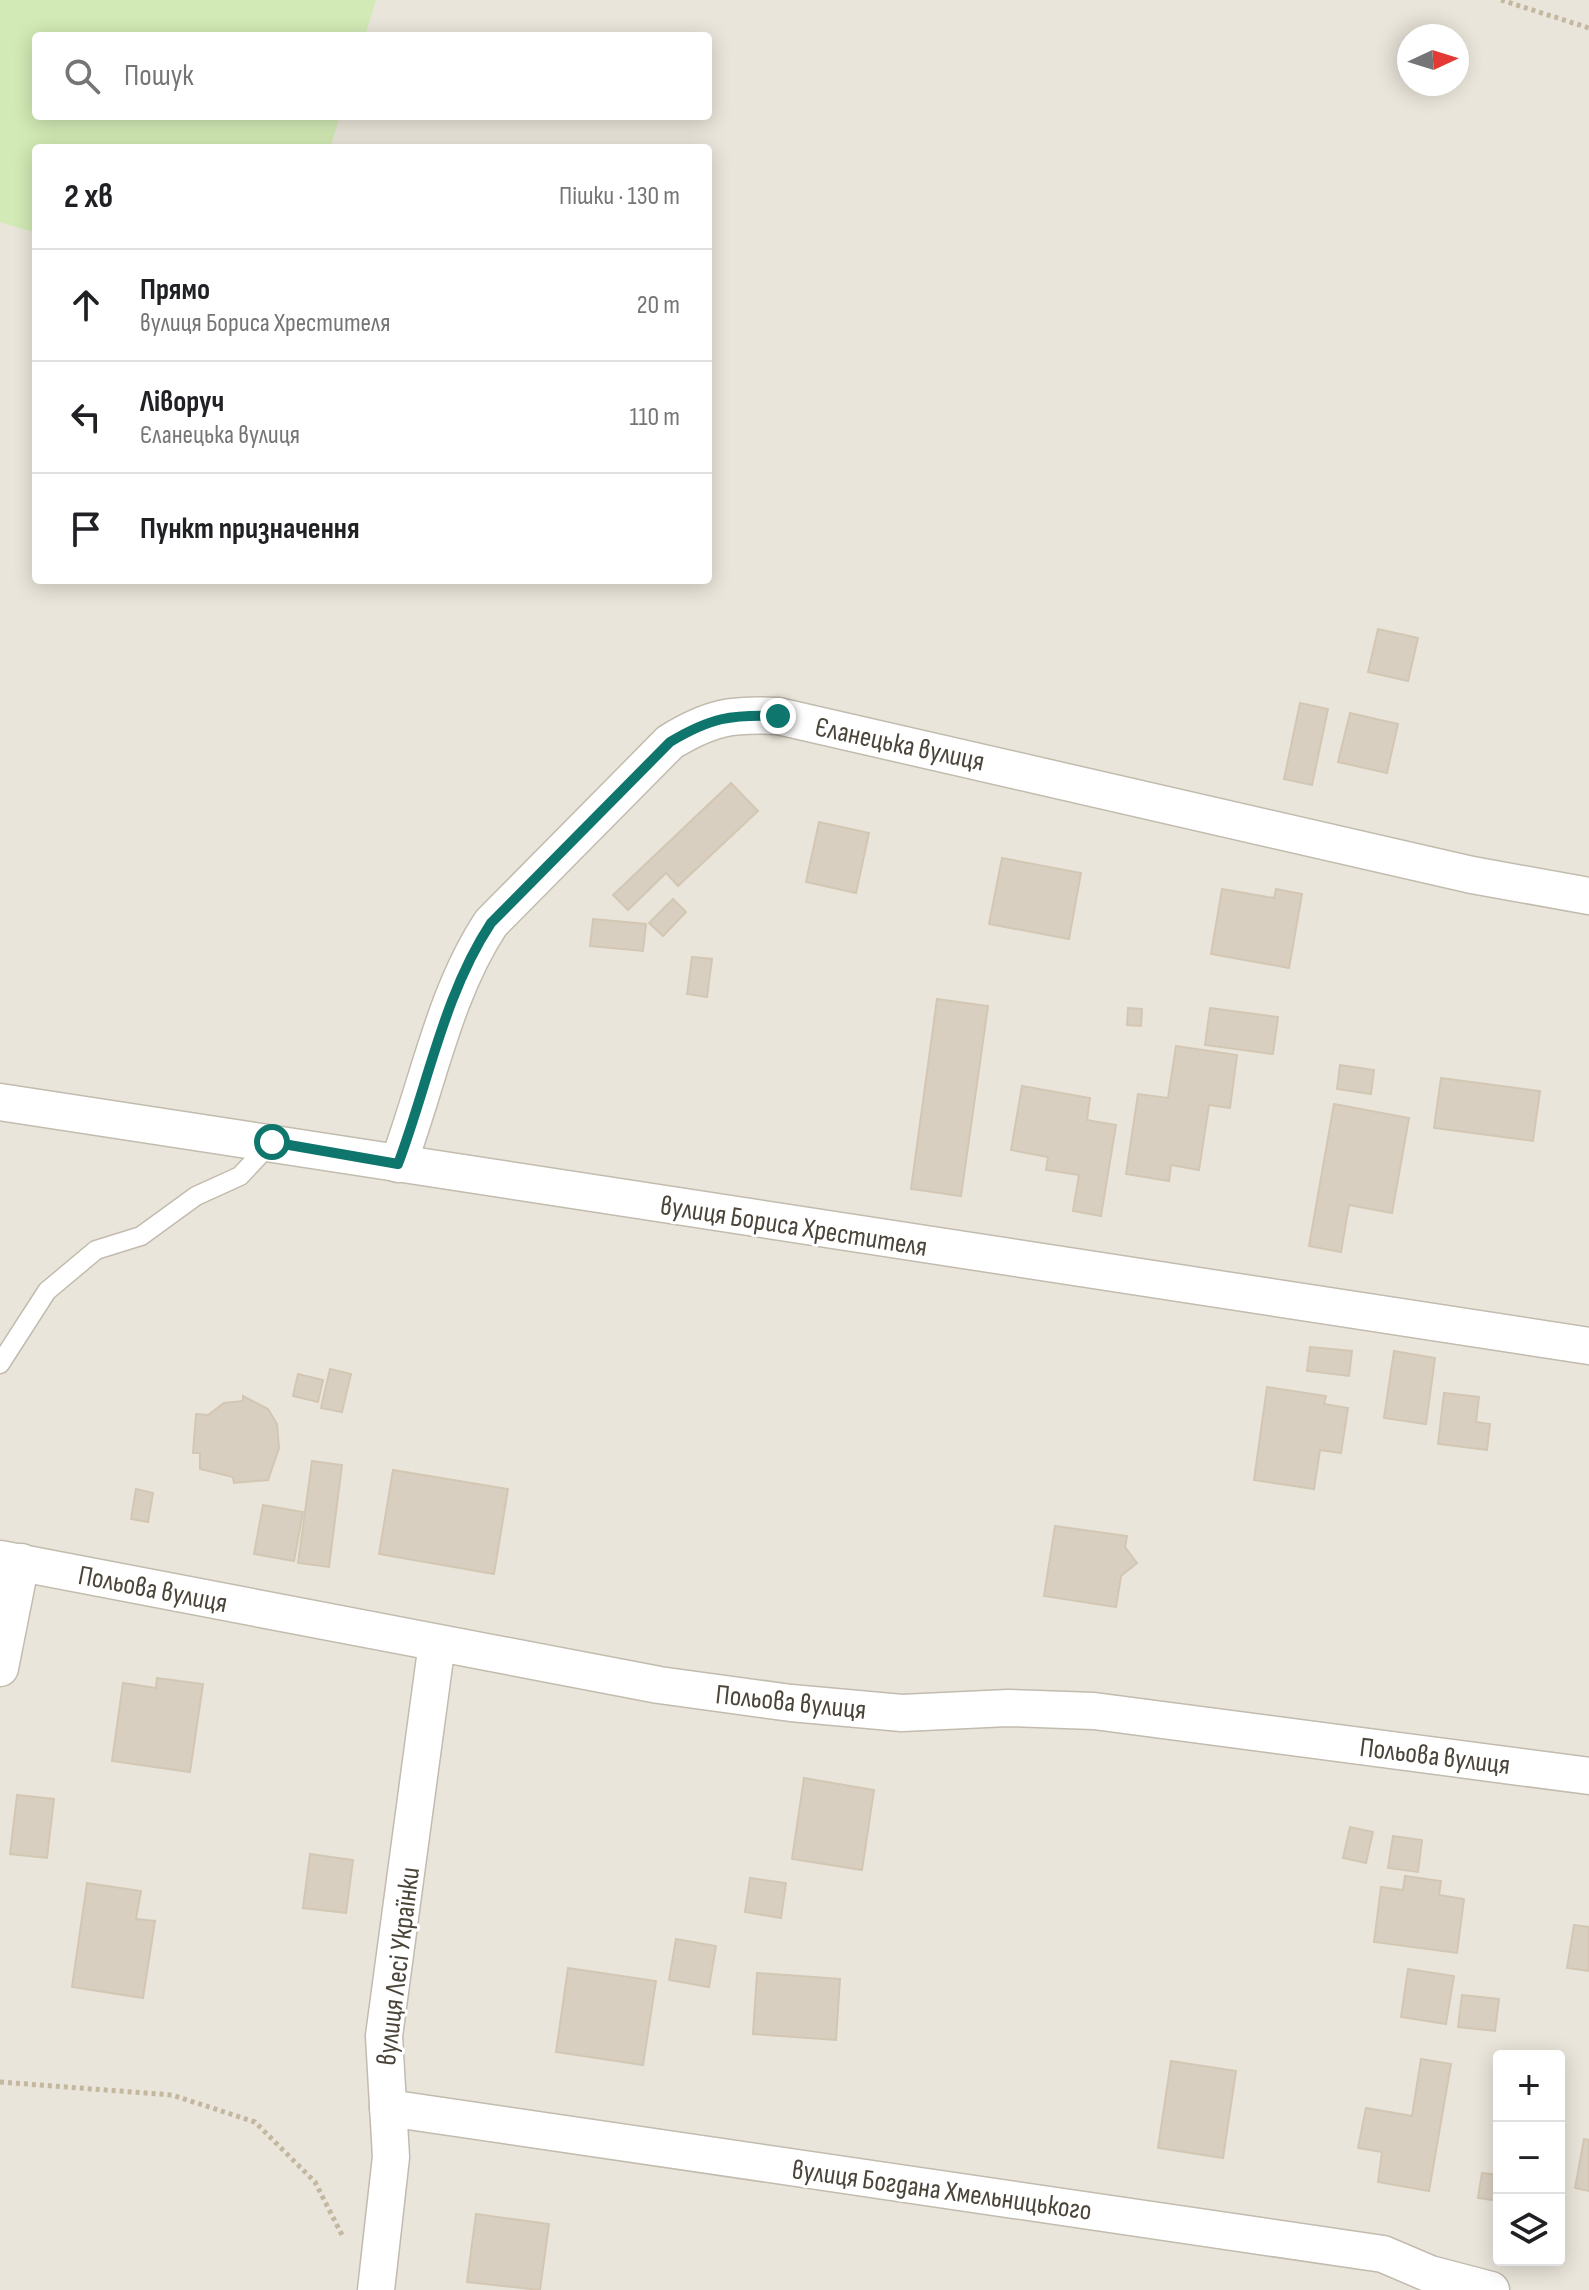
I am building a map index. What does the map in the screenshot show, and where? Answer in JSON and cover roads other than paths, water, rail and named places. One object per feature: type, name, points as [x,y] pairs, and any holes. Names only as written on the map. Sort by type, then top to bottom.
[{"type":"street","name":"Єланецька вулиця","points":[[398,1164],[456,990],[471,953],[491,923],[670,742],[715,719],[737,714],[778,716],[1472,875],[1589,896]]},
{"type":"street","name":"вулиця Бориса Хрестителя","points":[[0,1102],[1589,1346]]},
{"type":"street","name":"Польова вулиця","points":[[10,1560],[659,1685],[791,1703],[902,1713],[1008,1708],[1094,1711],[1589,1776]]},
{"type":"street","points":[[0,1668],[10,1560]]},
{"type":"street","name":"вулиця Лесі Українки","points":[[376,2290],[391,2157],[383,2074],[384,2036],[437,1643]]},
{"type":"street","name":"вулиця Богдана Хмельницького","points":[[388,2108],[1383,2254],[1430,2274],[1491,2290]]},
{"type":"lane","points":[[0,1364],[47,1291],[96,1250],[141,1236],[196,1196],[240,1176],[272,1142]]}]
